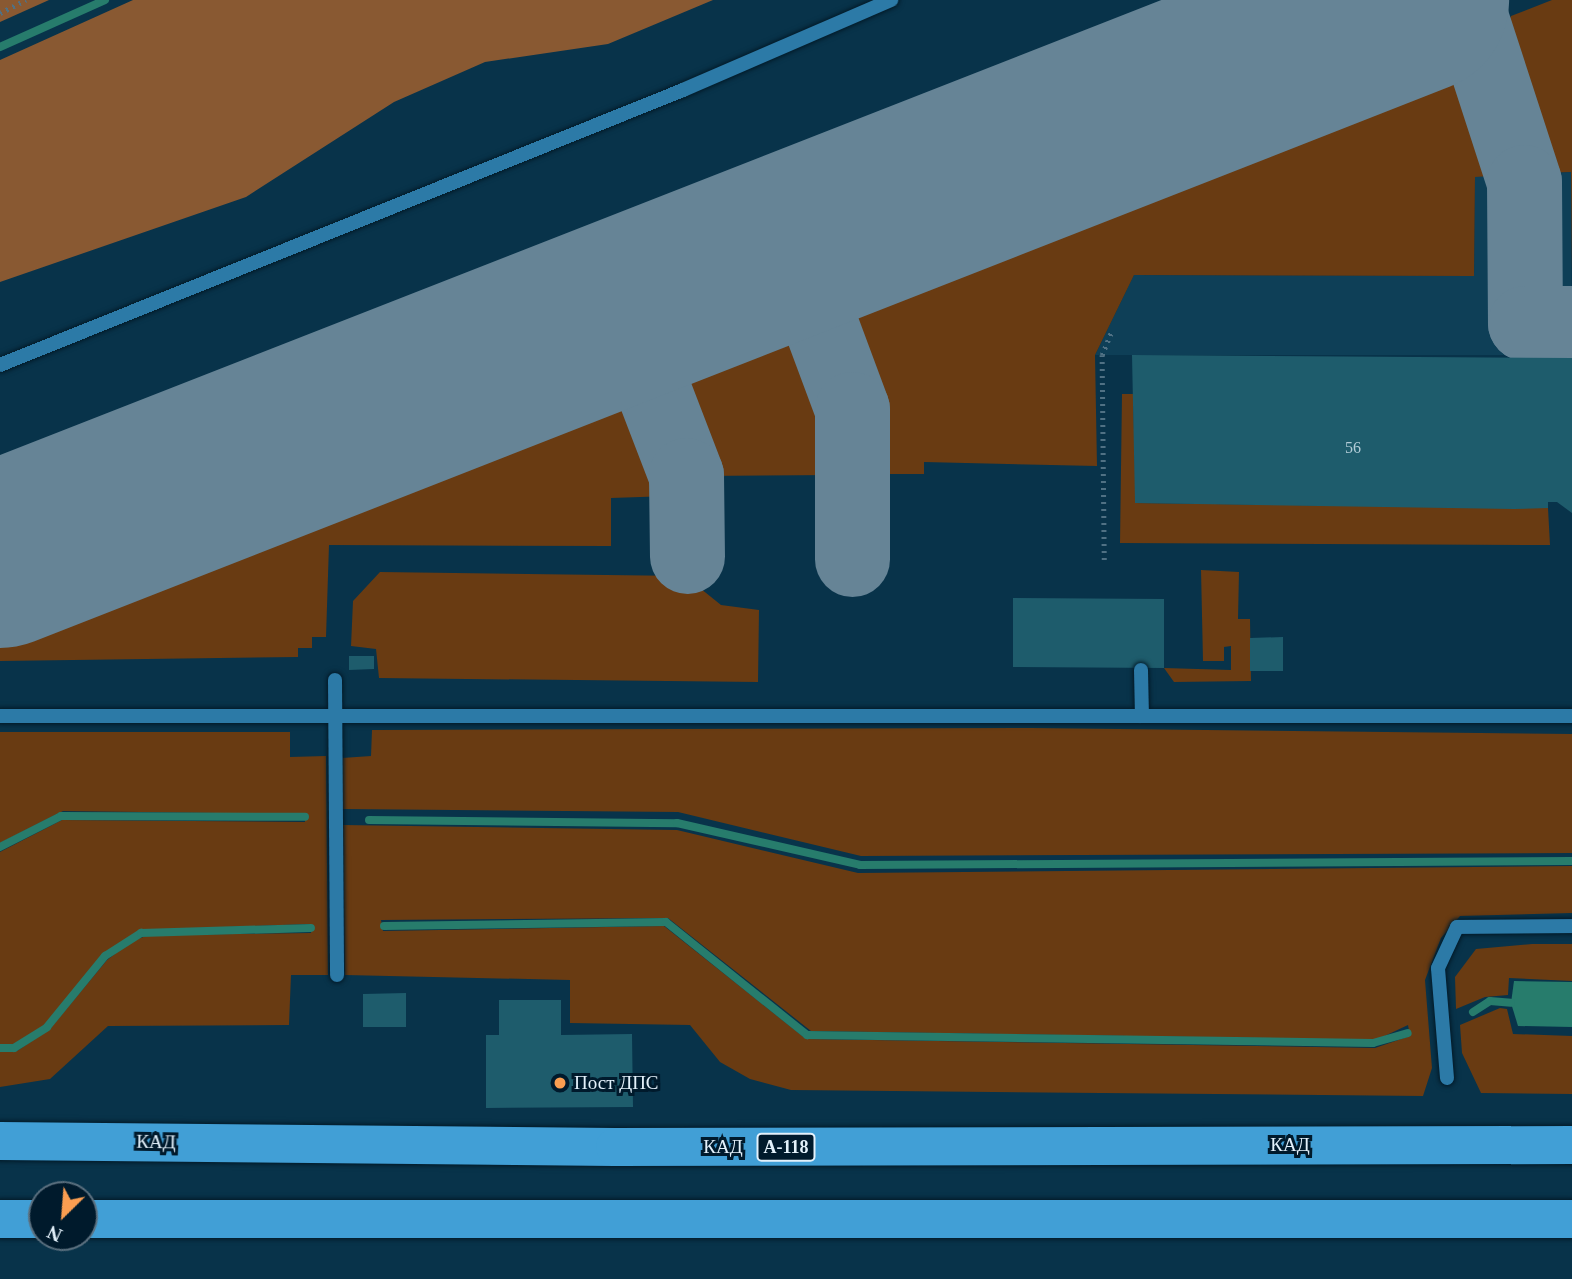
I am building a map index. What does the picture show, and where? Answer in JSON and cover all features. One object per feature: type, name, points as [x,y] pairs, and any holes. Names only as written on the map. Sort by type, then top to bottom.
[{"type":"highway","name":"КАД","points":[[0,1140],[615,1147],[1572,1145]]},
{"type":"highway","points":[[0,1219],[28,1219]]},
{"type":"highway","points":[[98,1219],[1572,1219]]},
{"type":"lane","points":[[0,365],[683,90],[891,0]]},
{"type":"lane","points":[[1141,670],[1142,716]]},
{"type":"lane","points":[[335,680],[332,714],[337,975]]},
{"type":"lane","points":[[0,716],[1572,716]]},
{"type":"lane","points":[[1447,1078],[1438,968],[1457,927],[1572,926]]},
{"type":"path","points":[[0,13],[24,0]]},
{"type":"path","points":[[1104,560],[1102,355],[1112,330]]},
{"type":"shaded area","points":[[0,0],[49,0],[0,22]]},
{"type":"shaded area","points":[[133,0],[713,0],[608,44],[485,62],[394,102],[246,197],[0,282],[0,60]]},
{"type":"shaded area","points":[[1552,0],[1572,0],[1572,272],[1571,172],[1541,173],[1499,49],[1511,16]]},
{"type":"shaded area","points":[[1435,49],[1466,58],[1505,175],[1475,177],[1474,276],[1134,275],[1095,355],[1097,466],[924,462],[924,474],[870,474],[868,409],[833,308],[846,277]]},
{"type":"shaded area","points":[[1571,172],[1572,355],[1095,355],[1134,275],[1474,276],[1475,176]]},
{"type":"shaded area","points":[[768,307],[800,323],[834,412],[837,475],[700,476],[662,380],[676,344]]},
{"type":"shaded area","points":[[602,372],[638,385],[670,476],[670,496],[611,498],[611,546],[329,545],[326,637],[312,637],[312,648],[298,648],[298,657],[0,661],[0,617],[13,603]]},
{"type":"shaded area","points":[[1122,394],[1133,394],[1136,503],[1548,508],[1550,545],[1120,543]]},
{"type":"shaded area","points":[[1201,570],[1239,572],[1238,619],[1250,619],[1251,681],[1174,682],[1164,668],[1231,670],[1231,646],[1224,647],[1224,661],[1203,661]]},
{"type":"shaded area","points":[[380,572],[685,576],[721,605],[759,610],[758,682],[379,678],[376,649],[351,646],[353,601]]},
{"type":"shaded area","points":[[1031,728],[1572,734],[1572,853],[861,856],[678,812],[342,809],[342,758],[371,756],[372,730]]},
{"type":"shaded area","points":[[0,732],[290,732],[290,757],[326,756],[328,975],[291,975],[289,1025],[108,1026],[50,1079],[0,1087],[0,1051],[17,1051],[50,1029],[107,960],[132,941],[149,935],[311,933],[311,928],[310,924],[143,930],[101,956],[45,1025],[12,1045],[0,1045],[0,852],[62,820],[305,822],[304,814],[63,811],[0,843]]},
{"type":"shaded area","points":[[343,825],[677,830],[858,873],[1572,866],[1572,913],[1460,916],[1441,938],[1425,980],[1432,1068],[1423,1096],[791,1090],[750,1079],[720,1062],[690,1025],[570,1023],[570,980],[345,975]],"holes":[[[668,918],[811,1031],[1376,1040],[1408,1025],[1410,1036],[1375,1048],[806,1039],[664,926],[383,931],[381,920]]]},
{"type":"shaded area","points":[[1572,944],[1572,981],[1509,978],[1508,995],[1485,997],[1456,1009],[1455,977],[1476,949]]},
{"type":"shaded area","points":[[1514,981],[1572,982],[1572,1027],[1518,1026],[1511,1003]]},
{"type":"shaded area","points":[[1500,1008],[1507,1009],[1513,1034],[1572,1036],[1572,1094],[1481,1093],[1462,1053],[1460,1025]]},
{"type":"building","points":[[1132,355],[1572,358],[1572,513],[1557,502],[1548,502],[1548,508],[1514,509],[1135,503]]},
{"type":"building","points":[[1013,598],[1164,599],[1164,668],[1013,667]]},
{"type":"building","points":[[1283,637],[1283,671],[1250,671],[1250,638]]},
{"type":"building","points":[[349,656],[374,656],[374,669],[349,670]]},
{"type":"building","points":[[406,993],[406,1027],[363,1027],[363,994]]},
{"type":"building","points":[[499,1000],[561,1000],[561,1035],[632,1034],[633,1107],[486,1108],[486,1035],[499,1035]]},
{"type":"waterway","points":[[0,47],[105,0]]},
{"type":"waterway","points":[[0,847],[61,816],[305,817]]},
{"type":"waterway","points":[[369,820],[677,823],[860,865],[1572,861]]},
{"type":"waterway","points":[[384,926],[666,922],[807,1035],[1373,1043],[1408,1033]]},
{"type":"waterway","points":[[0,1048],[14,1048],[47,1027],[105,956],[141,933],[311,928]]},
{"type":"waterway","points":[[1473,1012],[1490,1001],[1511,1003]]},
{"type":"taxiway","points":[[1465,0],[1524,182],[1525,323],[1572,323]]},
{"type":"taxiway","points":[[791,245],[852,409],[852,559]]},
{"type":"taxiway","points":[[623,311],[686,475],[687,556]]},
{"type":"runway","points":[[0,555],[1416,0]]},
{"type":"place","name":"Пост ДПС","points":[[560,1083]]}]
